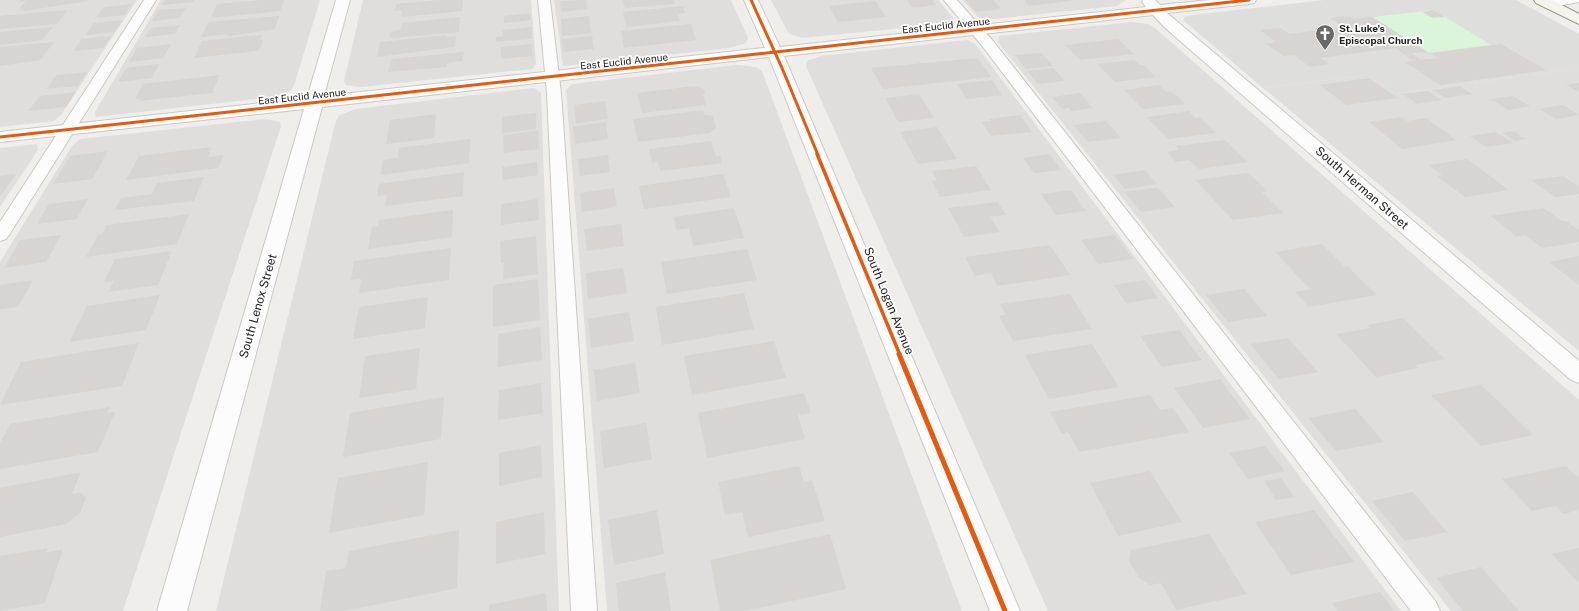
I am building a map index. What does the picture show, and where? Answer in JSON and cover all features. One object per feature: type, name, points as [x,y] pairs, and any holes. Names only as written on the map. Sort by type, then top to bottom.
[{"type":"street","name":"South Lenox Street","points":[[172,611],[316,102],[343,0]]},
{"type":"street","name":"South Logan Avenue","points":[[751,0],[776,52],[1006,611]]},
{"type":"street","name":"East Euclid Avenue","points":[[0,137],[976,30],[1151,5],[1249,0]]},
{"type":"street","points":[[1544,2],[1579,20]]},
{"type":"street","name":"South Herman Street","points":[[1151,5],[1170,24],[1579,374]]},
{"type":"lane","points":[[0,235],[150,0]]},
{"type":"lane","points":[[544,0],[552,77],[584,611]]},
{"type":"lane","points":[[950,0],[976,30],[1427,611]]},
{"type":"lane","points":[[1544,2],[1574,0]]},
{"type":"shaded area","points":[[0,0],[137,0],[61,115],[54,121],[0,127]]},
{"type":"shaded area","points":[[161,0],[320,0],[294,86],[290,91],[273,97],[96,117],[95,112]]},
{"type":"shaded area","points":[[363,0],[531,0],[536,64],[532,69],[361,87],[346,85],[344,81]]},
{"type":"shaded area","points":[[554,0],[731,0],[748,38],[746,43],[730,48],[563,66]]},
{"type":"shaded area","points":[[771,0],[938,0],[954,19],[954,23],[802,38],[789,34]]},
{"type":"shaded area","points":[[963,0],[1125,1],[1116,6],[984,20],[977,16]]},
{"type":"shaded area","points":[[1324,0],[1516,0],[1579,34],[1579,68],[1395,94],[1368,75],[1263,88],[1183,20],[1185,17],[1192,15]]},
{"type":"shaded area","points":[[1132,22],[1148,24],[1155,28],[1579,400],[1579,611],[1451,611],[998,42],[999,36]]},
{"type":"shaded area","points":[[967,40],[975,44],[1401,611],[1048,611],[806,66],[807,61],[821,56]]},
{"type":"shaded area","points":[[737,65],[756,67],[762,71],[962,611],[607,611],[566,90],[572,84]]},
{"type":"shaded area","points":[[1579,68],[1579,351],[1263,88],[1368,75],[1395,94]]},
{"type":"shaded area","points":[[534,88],[541,93],[559,611],[216,611],[336,120],[340,115],[356,109]]},
{"type":"shaded area","points":[[266,119],[280,122],[281,126],[123,611],[0,611],[0,262],[72,146],[80,139]]},
{"type":"shaded area","points":[[37,144],[38,150],[0,207],[0,148]]},
{"type":"green space","points":[[1434,10],[1491,45],[1430,53],[1372,17]]},
{"type":"building","points":[[21,0],[89,1],[23,11],[19,9],[26,1],[19,2]]},
{"type":"building","points":[[165,0],[194,0],[193,2],[162,5]]},
{"type":"building","points":[[263,0],[284,0],[280,11],[211,18],[217,4]]},
{"type":"building","points":[[439,0],[463,0],[462,11],[401,17],[402,10],[395,11],[396,4]]},
{"type":"building","points":[[586,0],[587,9],[561,12],[560,1]]},
{"type":"building","points":[[623,0],[674,0],[675,4],[625,8]]},
{"type":"building","points":[[907,0],[932,0],[936,5],[913,8]]},
{"type":"building","points":[[966,0],[993,0],[1001,9],[976,12]]},
{"type":"building","points":[[1024,0],[1071,0],[1071,1],[1029,6]]},
{"type":"building","points":[[875,1],[886,17],[838,22],[829,6]]},
{"type":"building","points":[[132,4],[124,15],[96,18],[104,7]]},
{"type":"building","points":[[683,6],[685,13],[678,14],[680,21],[626,27],[623,12]]},
{"type":"building","points":[[186,8],[179,18],[152,21],[159,10]]},
{"type":"building","points":[[68,10],[57,24],[0,29],[0,16]]},
{"type":"building","points":[[1434,10],[1445,17],[1433,18],[1422,12]]},
{"type":"building","points":[[530,13],[531,20],[504,23],[504,16]]},
{"type":"building","points":[[279,16],[275,29],[228,36],[228,34],[201,37],[209,22]]},
{"type":"building","points":[[589,16],[591,33],[562,36],[561,19]]},
{"type":"building","name":"St. Luke's Episcopal Church","points":[[1350,16],[1354,19],[1372,17],[1427,52],[1411,53],[1421,60],[1438,58],[1430,53],[1501,44],[1546,70],[1440,85],[1405,62],[1414,61],[1395,48],[1320,58],[1329,64],[1310,67],[1294,55],[1283,56],[1266,44],[1276,42],[1260,30],[1281,28],[1289,34],[1343,27],[1330,18]]},
{"type":"building","points":[[460,17],[459,32],[393,38],[389,37],[390,33],[401,29],[402,23]]},
{"type":"building","points":[[123,20],[114,32],[85,35],[94,23]]},
{"type":"building","points":[[691,24],[696,40],[624,48],[621,31]]},
{"type":"building","points":[[180,25],[175,34],[145,37],[151,28]]},
{"type":"building","points":[[53,27],[42,40],[0,45],[0,32]]},
{"type":"building","points":[[532,27],[532,39],[496,42],[496,37],[503,36],[503,30]]},
{"type":"building","points":[[262,35],[260,39],[263,41],[261,47],[256,51],[194,58],[202,41]]},
{"type":"building","points":[[447,35],[446,37],[456,36],[455,47],[377,57],[380,42]]},
{"type":"building","points":[[112,36],[103,48],[73,51],[82,39]]},
{"type":"building","points":[[592,36],[594,49],[563,52],[562,39]]},
{"type":"building","points":[[1118,39],[1134,54],[1080,60],[1065,45]]},
{"type":"building","points":[[54,42],[40,60],[0,66],[0,47]]},
{"type":"building","points":[[171,44],[163,58],[129,62],[137,48]]},
{"type":"building","points":[[532,44],[533,56],[501,59],[501,47]]},
{"type":"building","points":[[464,52],[462,61],[447,63],[447,67],[388,72],[391,59]]},
{"type":"building","points":[[1041,53],[1053,66],[1026,69],[1015,55]]},
{"type":"building","points":[[978,58],[991,77],[883,89],[871,68]]},
{"type":"building","points":[[1134,60],[1140,65],[1144,65],[1156,77],[1115,82],[1097,64]]},
{"type":"building","points":[[159,64],[152,78],[118,82],[126,68]]},
{"type":"building","points":[[1053,68],[1065,81],[1038,84],[1027,71]]},
{"type":"building","points":[[87,72],[78,86],[46,89],[57,75]]},
{"type":"building","points":[[220,75],[212,93],[139,101],[141,98],[135,99],[143,84]]},
{"type":"building","points":[[1369,78],[1397,98],[1346,105],[1320,85]]},
{"type":"building","points":[[992,80],[1002,95],[967,99],[957,84]]},
{"type":"building","points":[[1579,83],[1579,92],[1566,85]]},
{"type":"building","points":[[1159,85],[1166,92],[1171,91],[1185,104],[1143,109],[1124,90]]},
{"type":"building","points":[[694,86],[704,89],[705,94],[703,94],[706,105],[642,113],[637,93]]},
{"type":"building","points":[[1460,86],[1472,94],[1445,98],[1434,90]]},
{"type":"building","points":[[1427,91],[1441,100],[1417,104],[1403,94]]},
{"type":"building","points":[[76,92],[66,107],[28,111],[40,96]]},
{"type":"building","points":[[1080,93],[1093,108],[1071,111],[1069,108],[1062,109],[1052,97]]},
{"type":"building","points":[[919,94],[934,118],[898,122],[885,98]]},
{"type":"building","points":[[1513,96],[1530,106],[1508,110],[1491,99]]},
{"type":"building","points":[[605,101],[608,119],[576,123],[574,105]]},
{"type":"building","points":[[1563,105],[1579,115],[1556,119],[1539,109]]},
{"type":"building","points":[[703,110],[704,115],[713,116],[716,128],[709,133],[638,142],[633,119]]},
{"type":"building","points":[[1189,111],[1195,118],[1200,117],[1216,133],[1168,139],[1147,117]]},
{"type":"building","points":[[536,113],[536,129],[502,134],[502,117]]},
{"type":"building","points":[[436,114],[434,138],[386,144],[390,120]]},
{"type":"building","points":[[1020,115],[1032,132],[991,136],[982,122],[991,121],[989,119]]},
{"type":"building","points":[[1401,117],[1407,121],[1426,118],[1456,140],[1402,149],[1369,122]]},
{"type":"building","points":[[1106,121],[1121,138],[1088,142],[1073,125]]},
{"type":"building","points":[[606,122],[608,139],[575,144],[573,127]]},
{"type":"building","points":[[937,127],[957,159],[918,164],[900,132]]},
{"type":"building","points":[[538,130],[539,149],[504,153],[503,135]]},
{"type":"building","points":[[1514,131],[1526,139],[1515,141],[1503,133]]},
{"type":"building","points":[[1496,132],[1513,143],[1486,147],[1470,136]]},
{"type":"building","points":[[470,139],[469,163],[381,175],[383,160],[398,158],[399,148]]},
{"type":"building","points":[[1225,140],[1248,162],[1199,169],[1189,160],[1176,162],[1167,152],[1179,150],[1176,146]]},
{"type":"building","points":[[711,141],[716,156],[720,156],[722,163],[661,171],[658,162],[652,163],[649,149]]},
{"type":"building","points":[[212,147],[208,157],[224,155],[218,168],[126,180],[139,156]]},
{"type":"building","points":[[108,151],[92,179],[53,184],[70,156]]},
{"type":"building","points":[[1050,154],[1061,170],[1034,173],[1023,158]]},
{"type":"building","points":[[608,155],[610,172],[580,176],[578,159]]},
{"type":"building","points":[[1467,159],[1509,190],[1465,197],[1437,176],[1442,175],[1429,165]]},
{"type":"building","points":[[537,162],[538,175],[503,180],[502,167]]},
{"type":"building","points":[[976,166],[991,190],[940,197],[932,181],[937,180],[932,171]]},
{"type":"building","points":[[1145,170],[1157,184],[1125,189],[1113,175]]},
{"type":"building","points":[[464,172],[463,196],[385,206],[387,195],[377,196],[379,184]]},
{"type":"building","points":[[1248,173],[1267,191],[1262,192],[1283,213],[1233,220],[1195,180]]},
{"type":"building","points":[[16,174],[2,194],[0,195],[0,176]]},
{"type":"building","points":[[723,174],[731,197],[644,209],[639,186]]},
{"type":"building","points":[[1563,176],[1579,187],[1579,194],[1555,197],[1531,180]]},
{"type":"building","points":[[204,177],[194,201],[115,210],[121,198],[152,194],[157,183]]},
{"type":"building","points":[[614,188],[617,207],[582,212],[580,193]]},
{"type":"building","points":[[1158,188],[1175,207],[1141,212],[1124,192]]},
{"type":"building","points":[[1071,190],[1086,211],[1056,215],[1041,194]]},
{"type":"building","points":[[88,199],[77,219],[37,224],[49,204]]},
{"type":"building","points":[[538,199],[539,220],[501,225],[501,204]]},
{"type":"building","points":[[998,202],[1006,215],[990,217],[1000,232],[964,237],[948,208]]},
{"type":"building","points":[[734,208],[744,238],[693,246],[689,228],[676,230],[674,217]]},
{"type":"building","points":[[1543,208],[1579,230],[1579,242],[1542,248],[1525,235],[1517,237],[1491,216]]},
{"type":"building","points":[[453,210],[452,237],[368,249],[372,227],[378,226],[379,220]]},
{"type":"building","points":[[189,214],[177,244],[86,257],[98,235],[102,234],[107,225]]},
{"type":"building","points":[[621,224],[624,246],[587,251],[584,229]]},
{"type":"building","points":[[61,235],[46,262],[4,268],[20,240]]},
{"type":"building","points":[[1115,235],[1133,259],[1098,264],[1081,240]]},
{"type":"building","points":[[536,236],[538,274],[503,279],[504,263],[501,263],[500,241]]},
{"type":"building","points":[[1322,244],[1377,295],[1309,307],[1295,292],[1310,289],[1275,252]]},
{"type":"building","points":[[1050,245],[1070,275],[997,286],[991,273],[975,276],[965,257]]},
{"type":"building","points":[[451,248],[449,280],[359,293],[361,279],[351,280],[354,261]]},
{"type":"building","points":[[747,249],[757,280],[667,294],[661,262]]},
{"type":"building","points":[[172,251],[158,285],[108,292],[114,281],[104,282],[115,259]]},
{"type":"building","points":[[1579,256],[1579,285],[1549,262]]},
{"type":"building","points":[[623,268],[627,293],[588,299],[586,273]]},
{"type":"building","points":[[538,279],[540,320],[493,327],[493,285]]},
{"type":"building","points":[[33,280],[18,307],[0,309],[0,285]]},
{"type":"building","points":[[1145,280],[1158,298],[1126,303],[1114,285]]},
{"type":"building","points":[[1244,289],[1267,316],[1228,322],[1206,295]]},
{"type":"building","points":[[744,293],[754,329],[662,345],[656,307]]},
{"type":"building","points":[[1070,294],[1092,329],[1013,341],[999,316],[1006,315],[1000,304]]},
{"type":"building","points":[[160,295],[146,330],[69,342],[87,306]]},
{"type":"building","points":[[428,297],[425,328],[353,339],[359,307]]},
{"type":"building","points":[[629,312],[634,341],[591,348],[588,319]]},
{"type":"building","points":[[1403,318],[1445,359],[1415,365],[1418,368],[1376,377],[1336,334],[1370,328],[1367,325]]},
{"type":"building","points":[[540,327],[542,360],[498,367],[498,334]]},
{"type":"building","points":[[1179,330],[1202,360],[1162,367],[1140,336]]},
{"type":"building","points":[[1288,338],[1318,372],[1279,379],[1250,344]]},
{"type":"building","points":[[774,341],[786,378],[692,395],[684,356]]},
{"type":"building","points":[[139,343],[122,386],[0,405],[21,362]]},
{"type":"building","points":[[1092,344],[1119,387],[1049,399],[1025,355]]},
{"type":"building","points":[[420,348],[416,389],[359,398],[365,356]]},
{"type":"building","points":[[635,363],[640,393],[597,401],[594,370]]},
{"type":"building","points":[[1220,379],[1250,419],[1203,428],[1174,388]]},
{"type":"building","points":[[541,383],[543,413],[498,420],[499,390]]},
{"type":"building","points":[[1481,385],[1533,435],[1481,446],[1431,395]]},
{"type":"building","points":[[804,393],[811,413],[798,415],[805,439],[707,458],[698,413]]},
{"type":"building","points":[[1150,395],[1160,410],[1173,408],[1189,432],[1079,452],[1068,432],[1062,434],[1050,412]]},
{"type":"building","points":[[444,397],[441,439],[343,457],[350,413]]},
{"type":"building","points":[[110,407],[107,413],[115,412],[98,452],[0,469],[0,443],[10,424]]},
{"type":"building","points":[[1355,409],[1384,442],[1336,451],[1308,418]]},
{"type":"building","points":[[646,423],[652,459],[604,468],[600,431]]},
{"type":"building","points":[[541,445],[542,477],[499,486],[499,453]]},
{"type":"building","points":[[1265,446],[1285,471],[1248,479],[1229,453]]},
{"type":"building","points":[[428,462],[424,515],[329,533],[338,478]]},
{"type":"building","points":[[799,466],[804,482],[812,480],[825,521],[748,537],[742,512],[725,515],[718,482]]},
{"type":"building","points":[[1566,466],[1579,478],[1579,510],[1564,514],[1555,506],[1532,511],[1502,479]]},
{"type":"building","points":[[1150,471],[1182,522],[1118,536],[1090,483]]},
{"type":"building","points":[[81,472],[72,494],[81,492],[86,498],[80,513],[66,524],[0,537],[0,488]]},
{"type":"building","points":[[1281,478],[1294,497],[1276,500],[1264,481]]},
{"type":"building","points":[[1413,492],[1447,532],[1405,541],[1372,501]]},
{"type":"building","points":[[657,510],[664,554],[614,565],[608,520]]},
{"type":"building","points":[[1314,510],[1354,562],[1291,575],[1255,522]]},
{"type":"building","points":[[544,512],[545,554],[496,564],[496,522]]},
{"type":"building","points":[[459,530],[457,588],[345,611],[320,611],[326,571],[346,568],[349,551]]},
{"type":"building","points":[[830,534],[846,589],[746,611],[720,611],[710,560]]},
{"type":"building","points":[[1209,534],[1247,594],[1176,610],[1161,583],[1150,585],[1139,578],[1129,561],[1131,550]]},
{"type":"building","points":[[48,548],[46,553],[63,549],[45,603],[0,611],[0,556]]},
{"type":"building","points":[[1579,548],[1579,583],[1552,554]]},
{"type":"building","points":[[1481,567],[1519,611],[1463,611],[1436,578]]},
{"type":"building","points":[[665,572],[671,611],[619,611],[616,583]]},
{"type":"building","points":[[1380,592],[1394,611],[1338,611],[1332,603]]},
{"type":"building","points":[[546,593],[547,611],[489,611],[489,605]]},
{"type":"cycle path","points":[[751,0],[782,68],[1005,611]]},
{"type":"cycle path","points":[[0,137],[1249,0]]},
{"type":"place","name":"St. Luke's Episcopal Church","points":[[1325,51]]}]
